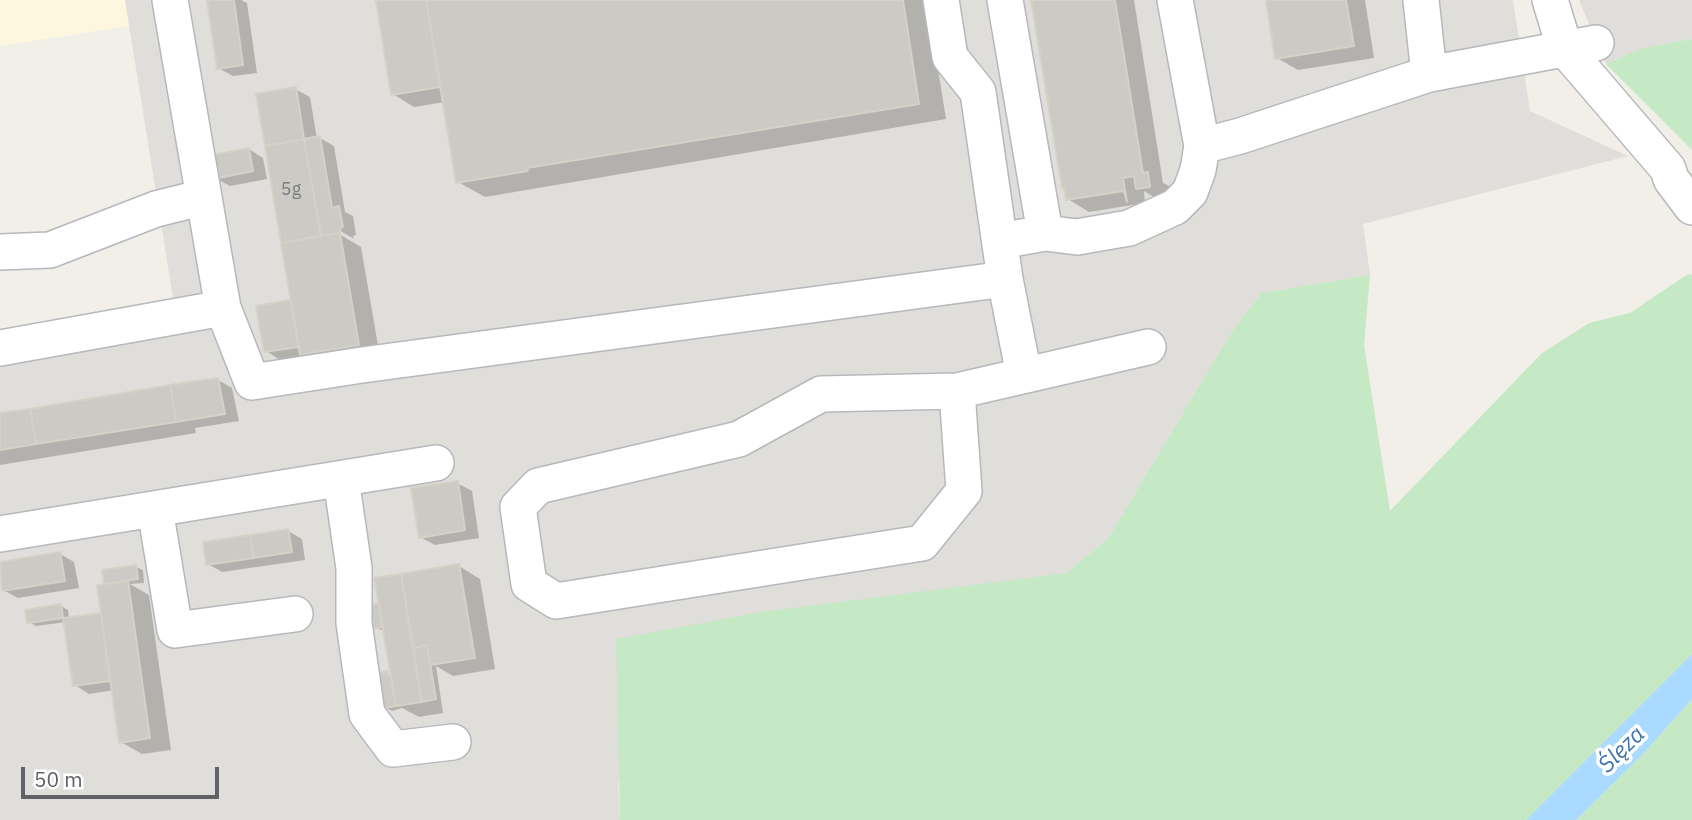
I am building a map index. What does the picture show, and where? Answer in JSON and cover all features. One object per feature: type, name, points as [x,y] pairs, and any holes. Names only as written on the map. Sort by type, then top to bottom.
[{"type":"lane","points":[[170,0],[223,308],[252,382],[1005,279]]},
{"type":"lane","points":[[941,0],[950,57],[978,92],[1005,279],[1024,375]]},
{"type":"lane","points":[[1005,0],[1045,233]]},
{"type":"lane","points":[[1000,241],[1045,233],[1077,237],[1129,228],[1158,217],[1175,207],[1191,192],[1202,146],[1175,0]]},
{"type":"lane","points":[[1421,0],[1429,74]]},
{"type":"lane","points":[[1550,0],[1692,207]]},
{"type":"lane","points":[[1202,146],[1429,74],[1580,46]]},
{"type":"lane","points":[[0,252],[50,250],[156,209],[204,197]]},
{"type":"lane","points":[[0,348],[223,308]]},
{"type":"lane","points":[[957,391],[964,491],[922,544],[556,601],[529,584],[519,507],[538,486],[739,439],[821,394],[957,391],[1148,347]]},
{"type":"lane","points":[[0,534],[436,463]]},
{"type":"lane","points":[[341,479],[354,568],[354,623],[367,714],[393,749],[453,742]]},
{"type":"lane","points":[[155,509],[175,630],[295,614]]},
{"type":"shaded area","points":[[0,0],[125,0],[129,26],[0,46]]},
{"type":"shaded area","points":[[125,0],[1513,0],[1530,111],[1628,156],[1363,224],[1370,275],[1261,293],[1230,334],[1109,537],[1067,573],[618,783],[620,820],[0,820],[0,334],[162,306],[173,298]]},
{"type":"shaded area","points":[[1579,0],[1692,0],[1692,39],[1639,49],[1606,64]]},
{"type":"green space","points":[[1692,39],[1692,150],[1606,64],[1639,49]]},
{"type":"green space","points":[[1688,274],[1692,275],[1692,654],[1526,820],[620,820],[616,639],[761,612],[1067,573],[1109,537],[1230,334],[1261,293],[1370,275],[1364,345],[1390,511],[1541,354],[1589,323],[1630,313]]},
{"type":"green space","points":[[1692,699],[1692,820],[1576,820],[1643,754]]},
{"type":"water","name":"Ślęza","points":[[1692,654],[1692,699],[1643,754],[1576,820],[1526,820]]},
{"type":"building","points":[[207,0],[234,0],[243,65],[217,69]]},
{"type":"building","points":[[376,0],[426,0],[440,87],[391,95]]},
{"type":"building","points":[[426,0],[903,0],[919,104],[527,168],[528,171],[456,183]]},
{"type":"building","points":[[1031,0],[1115,0],[1143,173],[1148,172],[1150,187],[1136,189],[1134,176],[1123,178],[1127,202],[1124,191],[1066,200]]},
{"type":"building","points":[[1266,0],[1346,0],[1354,46],[1275,59]]},
{"type":"building","points":[[296,87],[304,139],[265,146],[256,94]]},
{"type":"building","points":[[320,136],[332,208],[339,206],[343,227],[340,228],[340,233],[321,236],[304,139]]},
{"type":"building","points":[[304,139],[321,236],[281,243],[265,146]]},
{"type":"building","points":[[249,148],[253,171],[214,179],[209,156]]},
{"type":"building","points":[[340,233],[359,345],[300,355],[281,243]]},
{"type":"building","points":[[291,300],[299,347],[264,352],[256,306]]},
{"type":"building","points":[[218,378],[225,414],[176,422],[170,385]]},
{"type":"building","points":[[170,385],[176,422],[36,444],[30,409]]},
{"type":"building","points":[[30,409],[36,444],[0,450],[0,413]]},
{"type":"building","points":[[458,481],[465,530],[419,538],[411,488]]},
{"type":"building","points":[[288,529],[292,552],[254,558],[250,535]]},
{"type":"building","points":[[250,535],[254,558],[206,565],[203,542]]},
{"type":"building","points":[[60,552],[65,581],[2,591],[0,562]]},
{"type":"building","points":[[459,564],[475,658],[430,665],[427,645],[413,648],[401,574]]},
{"type":"building","points":[[136,565],[138,579],[104,584],[102,570]]},
{"type":"building","points":[[401,574],[422,702],[396,706],[374,578]]},
{"type":"building","points":[[128,581],[150,738],[119,743],[97,585]]},
{"type":"building","points":[[379,603],[383,627],[374,629],[370,605]]},
{"type":"building","points":[[61,604],[63,618],[27,623],[25,610]]},
{"type":"building","points":[[101,613],[110,681],[73,686],[63,618]]},
{"type":"building","points":[[427,645],[436,699],[422,702],[413,648]]},
{"type":"building","points":[[387,671],[388,675],[391,675],[396,706],[383,708],[374,674]]}]
